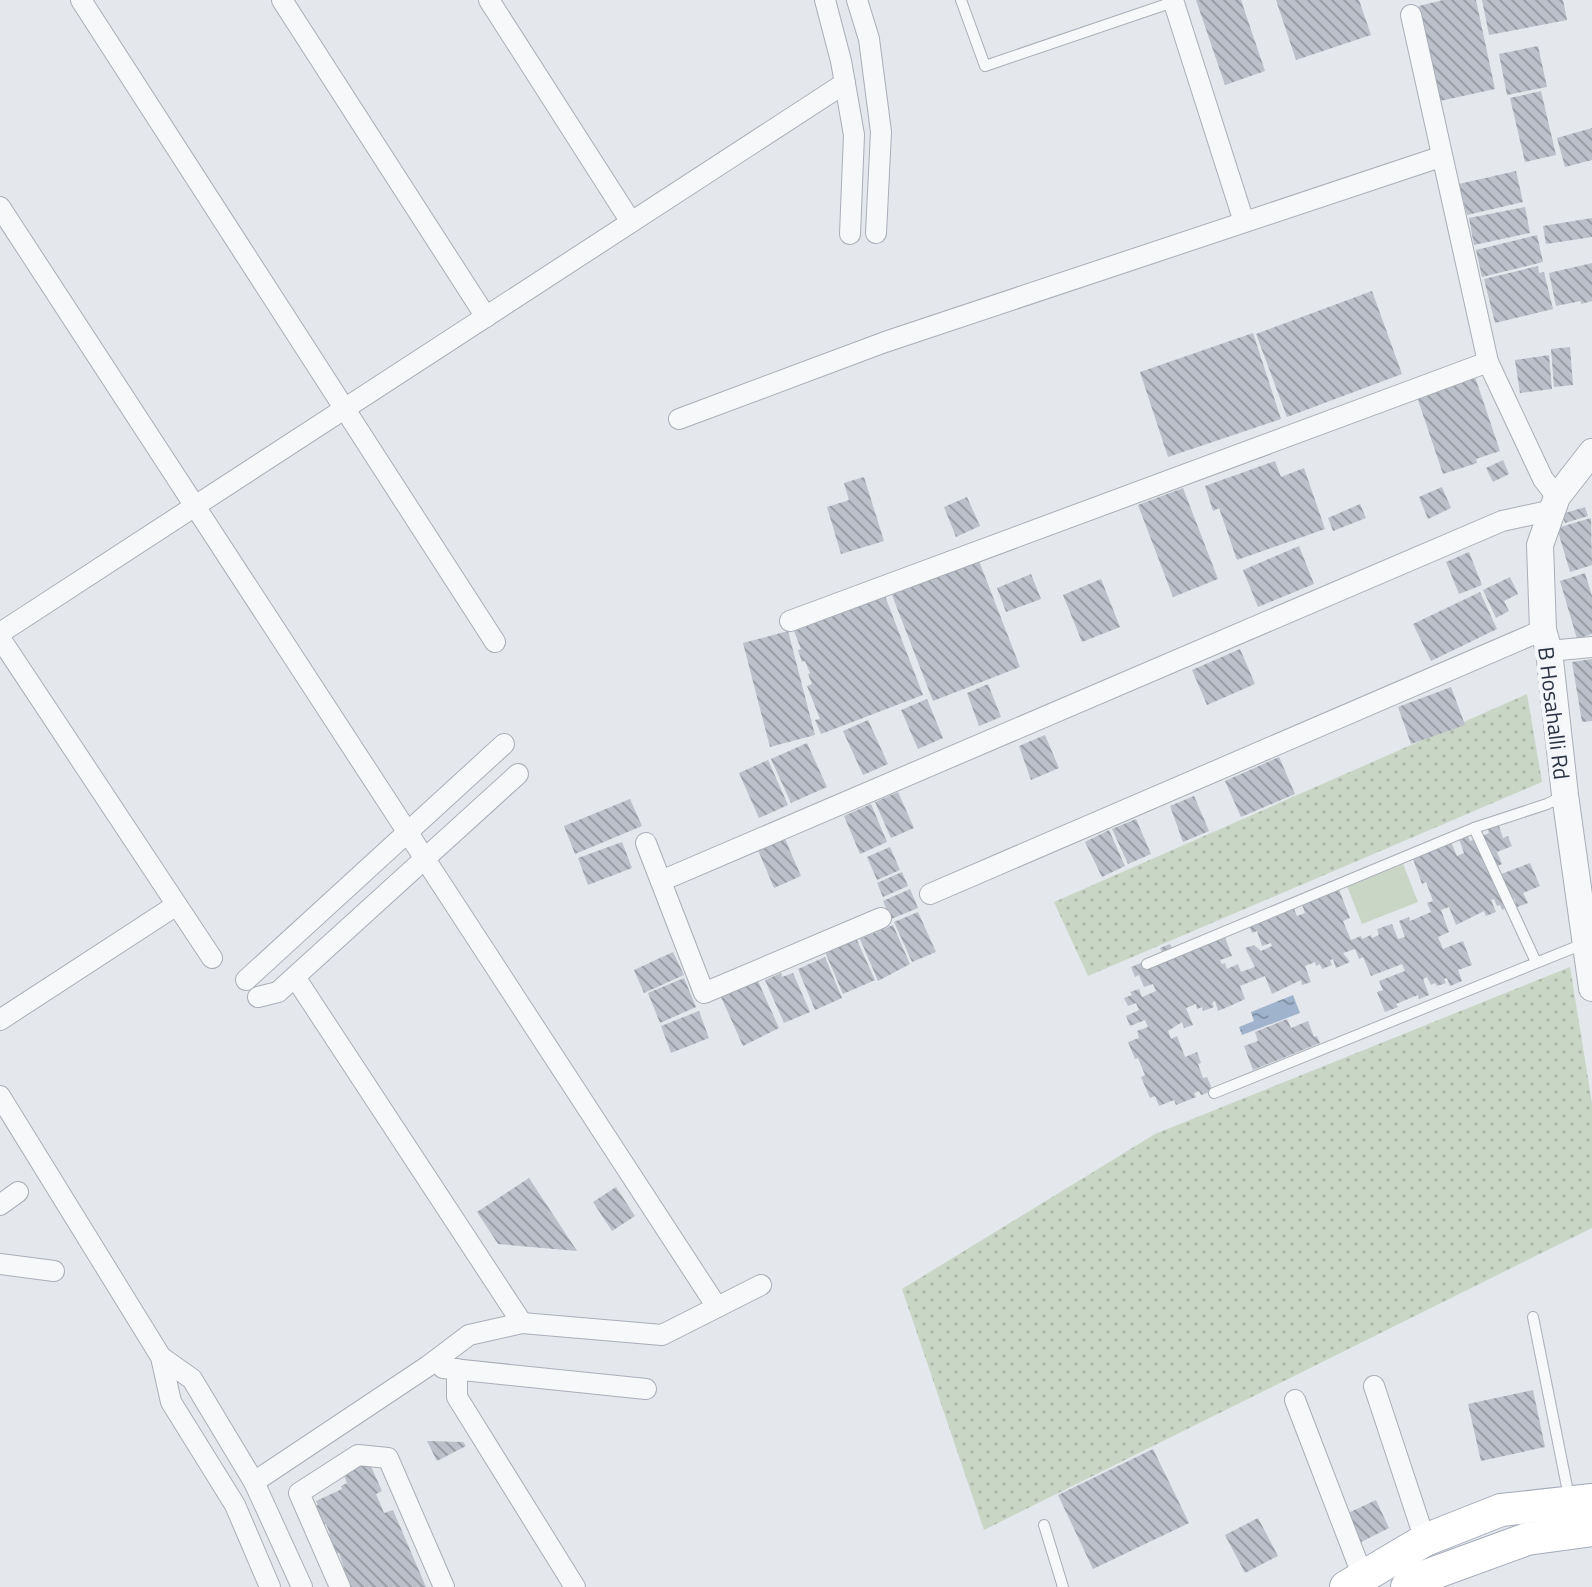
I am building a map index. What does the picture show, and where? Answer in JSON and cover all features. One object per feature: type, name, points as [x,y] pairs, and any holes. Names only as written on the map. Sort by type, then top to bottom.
[{"type":"main road","points":[[1355,1582],[1425,1540],[1501,1510],[1581,1502]]},
{"type":"main road","points":[[1407,1587],[1423,1577],[1527,1539],[1592,1530]]},
{"type":"street","points":[[81,0],[495,642]]},
{"type":"street","points":[[282,0],[486,317]]},
{"type":"street","points":[[489,0],[631,222]]},
{"type":"street","points":[[825,0],[854,135],[850,234]]},
{"type":"street","points":[[857,0],[869,39],[881,132],[876,233]]},
{"type":"street","points":[[1173,1],[1244,222]]},
{"type":"street","points":[[661,881],[1502,521],[1555,504],[1488,362],[1440,157],[1411,15]]},
{"type":"street","points":[[212,958],[175,906],[1,632],[845,83]]},
{"type":"street","points":[[679,419],[885,342],[1440,157]]},
{"type":"street","points":[[0,207],[717,1307]]},
{"type":"street","points":[[790,621],[1488,362]]},
{"type":"street","name":"B Hosahalli Rd","points":[[1592,452],[1555,504],[1540,545],[1546,641],[1592,988]]},
{"type":"street","points":[[930,894],[1546,641],[1592,647]]},
{"type":"street","points":[[504,744],[409,832],[252,989],[278,992],[518,774]]},
{"type":"street","points":[[646,843],[704,993],[881,918]]},
{"type":"street","points":[[0,1020],[175,906]]},
{"type":"street","points":[[295,977],[522,1323]]},
{"type":"street","points":[[0,1096],[161,1357],[171,1402],[235,1505],[270,1587]]},
{"type":"street","points":[[0,1205],[18,1192]]},
{"type":"street","points":[[0,1264],[54,1271]]},
{"type":"street","points":[[254,1482],[428,1366],[469,1335],[522,1323],[662,1335],[761,1285]]},
{"type":"street","points":[[161,1357],[192,1379],[254,1482],[302,1587]]},
{"type":"street","points":[[428,1366],[646,1389]]},
{"type":"street","points":[[457,1369],[457,1397],[575,1587]]},
{"type":"street","points":[[1374,1386],[1425,1540]]},
{"type":"street","points":[[1295,1400],[1355,1582]]},
{"type":"street","points":[[340,1587],[299,1493],[358,1455],[388,1458],[444,1587]]},
{"type":"lane","points":[[961,0],[985,66],[1173,1]]},
{"type":"lane","points":[[1147,964],[1474,828],[1565,795]]},
{"type":"lane","points":[[1474,828],[1536,962]]},
{"type":"lane","points":[[1214,1093],[1584,943]]},
{"type":"lane","points":[[1533,1317],[1581,1502]]},
{"type":"lane","points":[[1044,1525],[1063,1587]]},
{"type":"green space","points":[[1527,694],[1542,782],[1088,976],[1054,902]]},
{"type":"green space","points":[[1403,864],[1418,902],[1362,924],[1347,886]]},
{"type":"green space","points":[[1570,967],[1592,1103],[1592,1228],[984,1530],[902,1289],[1155,1134]]},
{"type":"water","points":[[1293,995],[1300,1013],[1242,1035],[1239,1027],[1254,1021],[1251,1012]]},
{"type":"building","points":[[1196,0],[1241,0],[1265,71],[1225,85]]},
{"type":"building","points":[[1276,0],[1359,0],[1371,35],[1296,60]]},
{"type":"building","points":[[1443,0],[1476,0],[1495,89],[1440,101],[1419,6]]},
{"type":"building","points":[[1482,0],[1563,0],[1567,20],[1489,35]]},
{"type":"building","points":[[1538,46],[1547,87],[1507,95],[1499,54]]},
{"type":"building","points":[[1541,91],[1556,155],[1525,162],[1510,98]]},
{"type":"building","points":[[1592,128],[1592,160],[1565,167],[1557,138]]},
{"type":"building","points":[[1516,171],[1523,202],[1467,215],[1459,184]]},
{"type":"building","points":[[1525,207],[1530,233],[1474,245],[1469,218]]},
{"type":"building","points":[[1592,218],[1592,237],[1546,244],[1543,226]]},
{"type":"building","points":[[1537,235],[1543,262],[1482,277],[1476,250]]},
{"type":"building","points":[[1592,263],[1592,301],[1556,306],[1549,273]]},
{"type":"building","points":[[1538,266],[1539,273],[1544,272],[1553,309],[1495,323],[1484,279]]},
{"type":"building","points":[[1372,291],[1402,374],[1287,417],[1256,334]]},
{"type":"building","points":[[1253,333],[1281,419],[1168,457],[1140,372]]},
{"type":"building","points":[[1570,347],[1573,385],[1554,387],[1551,349]]},
{"type":"building","points":[[1549,355],[1552,389],[1520,393],[1515,360]]},
{"type":"building","points":[[1475,377],[1500,451],[1476,459],[1477,463],[1443,474],[1417,397]]},
{"type":"building","points":[[1503,460],[1509,474],[1493,482],[1486,468]]},
{"type":"building","points":[[1275,461],[1281,477],[1304,468],[1325,529],[1237,560],[1219,508],[1213,511],[1205,486]]},
{"type":"building","points":[[864,477],[884,541],[841,554],[827,507],[849,500],[844,483]]},
{"type":"building","points":[[1442,487],[1451,508],[1428,519],[1419,497]]},
{"type":"building","points":[[1183,488],[1218,579],[1173,597],[1138,505]]},
{"type":"building","points":[[967,497],[980,526],[956,537],[944,507]]},
{"type":"building","points":[[1360,504],[1366,518],[1333,531],[1328,518]]},
{"type":"building","points":[[1585,507],[1588,516],[1565,523],[1562,514]]},
{"type":"building","points":[[1591,518],[1592,565],[1570,572],[1557,528]]},
{"type":"building","points":[[1299,546],[1314,584],[1258,607],[1243,570]]},
{"type":"building","points":[[1469,552],[1482,585],[1459,594],[1446,562]]},
{"type":"building","points":[[979,561],[1020,667],[933,701],[892,595]]},
{"type":"building","points":[[1585,573],[1592,596],[1592,634],[1577,639],[1560,581]]},
{"type":"building","points":[[1031,574],[1041,599],[1006,612],[997,588]]},
{"type":"building","points":[[1510,577],[1518,594],[1504,601],[1509,611],[1496,618],[1483,590]]},
{"type":"building","points":[[1101,579],[1120,627],[1082,642],[1063,595]]},
{"type":"building","points":[[1480,592],[1497,629],[1431,661],[1413,624]]},
{"type":"building","points":[[885,596],[923,695],[821,734],[815,720],[820,719],[807,686],[812,684],[810,673],[805,661],[802,662],[794,631]]},
{"type":"building","points":[[788,631],[815,735],[770,747],[743,643]]},
{"type":"building","points":[[1240,649],[1255,684],[1207,705],[1192,670]]},
{"type":"building","points":[[1592,659],[1592,721],[1582,722],[1572,662]]},
{"type":"building","points":[[988,684],[1001,717],[979,726],[967,693]]},
{"type":"building","points":[[1451,687],[1465,725],[1411,744],[1398,707]]},
{"type":"building","points":[[927,699],[943,738],[918,749],[901,710]]},
{"type":"building","points":[[868,720],[888,764],[863,775],[843,731]]},
{"type":"building","points":[[1045,735],[1059,768],[1031,780],[1019,746]]},
{"type":"building","points":[[807,743],[827,787],[791,803],[771,759]]},
{"type":"building","points":[[1279,757],[1295,794],[1241,817],[1225,781]]},
{"type":"building","points":[[768,760],[788,805],[759,818],[739,773]]},
{"type":"building","points":[[898,792],[914,828],[891,838],[875,802]]},
{"type":"building","points":[[1194,796],[1209,831],[1183,842],[1170,806]]},
{"type":"building","points":[[630,799],[642,826],[575,854],[564,826]]},
{"type":"building","points":[[871,804],[887,842],[860,854],[844,816]]},
{"type":"building","points":[[1136,819],[1151,854],[1128,864],[1112,829]]},
{"type":"building","points":[[1498,823],[1503,838],[1508,836],[1512,846],[1497,852],[1502,864],[1493,868],[1496,876],[1530,863],[1540,886],[1523,893],[1528,903],[1517,907],[1514,898],[1510,900],[1513,905],[1502,910],[1494,899],[1491,900],[1496,912],[1486,916],[1484,911],[1456,925],[1449,907],[1441,910],[1449,932],[1438,937],[1443,949],[1463,941],[1472,965],[1458,970],[1462,981],[1450,986],[1447,978],[1444,979],[1446,983],[1437,986],[1435,983],[1431,985],[1427,977],[1423,979],[1429,995],[1419,999],[1418,995],[1385,1012],[1377,992],[1383,990],[1379,981],[1405,971],[1402,964],[1371,976],[1363,957],[1359,959],[1355,949],[1343,953],[1350,962],[1336,968],[1333,959],[1330,960],[1332,965],[1322,969],[1315,962],[1305,966],[1311,982],[1302,985],[1301,980],[1272,994],[1265,976],[1240,986],[1245,999],[1218,1011],[1215,1001],[1212,1003],[1214,1007],[1203,1011],[1202,1007],[1197,1009],[1196,1004],[1186,1008],[1193,1025],[1184,1028],[1182,1022],[1168,1031],[1171,1039],[1177,1036],[1185,1057],[1197,1052],[1203,1078],[1207,1077],[1213,1091],[1201,1095],[1199,1091],[1194,1093],[1196,1097],[1176,1105],[1174,1100],[1159,1106],[1155,1096],[1150,1098],[1141,1077],[1145,1075],[1128,1042],[1139,1038],[1137,1031],[1148,1027],[1145,1020],[1130,1026],[1126,1016],[1139,1010],[1136,1003],[1128,1006],[1124,998],[1139,989],[1142,997],[1156,991],[1153,984],[1144,987],[1131,967],[1163,954],[1160,948],[1170,944],[1173,950],[1222,929],[1232,956],[1220,960],[1222,964],[1225,963],[1227,969],[1238,964],[1241,972],[1255,967],[1245,948],[1254,945],[1261,951],[1272,946],[1271,943],[1262,946],[1257,931],[1252,933],[1248,923],[1292,904],[1297,916],[1305,913],[1301,901],[1338,887],[1350,918],[1343,921],[1351,940],[1371,935],[1372,938],[1379,935],[1377,929],[1392,924],[1398,939],[1405,937],[1399,921],[1409,917],[1410,921],[1431,912],[1427,903],[1433,901],[1426,882],[1422,884],[1413,859],[1451,842],[1457,856],[1464,853],[1458,836],[1467,833],[1470,841],[1489,833],[1487,827]]},
{"type":"building","points":[[1109,830],[1125,866],[1102,877],[1085,842]]},
{"type":"building","points":[[785,839],[801,876],[774,888],[758,850]]},
{"type":"building","points":[[622,842],[632,868],[588,885],[578,858]]},
{"type":"building","points":[[890,847],[900,870],[877,880],[867,857]]},
{"type":"building","points":[[902,872],[908,886],[883,897],[877,883]]},
{"type":"building","points":[[910,889],[918,908],[891,919],[883,901]]},
{"type":"building","points":[[918,912],[936,952],[912,962],[894,922]]},
{"type":"building","points":[[893,925],[910,964],[878,981],[860,939]]},
{"type":"building","points":[[856,938],[875,980],[843,994],[825,952]]},
{"type":"building","points":[[673,952],[684,975],[644,993],[634,970]]},
{"type":"building","points":[[825,957],[842,998],[815,1010],[798,969]]},
{"type":"building","points":[[781,973],[782,977],[793,973],[810,1012],[784,1023],[765,980]]},
{"type":"building","points":[[684,978],[696,1007],[660,1023],[648,993]]},
{"type":"building","points":[[758,981],[779,1028],[743,1046],[721,997]]},
{"type":"building","points":[[699,1011],[709,1038],[671,1053],[661,1026]]},
{"type":"building","points":[[1287,1019],[1291,1028],[1308,1021],[1320,1043],[1253,1070],[1244,1046],[1258,1041],[1255,1032]]},
{"type":"building","points":[[529,1178],[577,1251],[498,1244],[477,1212]]},
{"type":"building","points":[[616,1187],[635,1216],[612,1231],[593,1202]]},
{"type":"building","points":[[1533,1390],[1545,1447],[1481,1461],[1468,1404]]},
{"type":"building","points":[[427,1441],[463,1442],[466,1446],[437,1461]]},
{"type":"building","points":[[1153,1449],[1189,1523],[1093,1569],[1058,1495]]},
{"type":"building","points":[[369,1462],[382,1491],[376,1494],[384,1513],[393,1510],[426,1587],[350,1587],[339,1553],[335,1554],[327,1535],[330,1534],[326,1524],[322,1526],[314,1507],[318,1505],[316,1501],[342,1489],[341,1486],[347,1483],[343,1473]]},
{"type":"building","points":[[1376,1500],[1389,1528],[1359,1543],[1346,1514]]},
{"type":"building","points":[[1258,1518],[1278,1556],[1245,1573],[1225,1535]]}]
